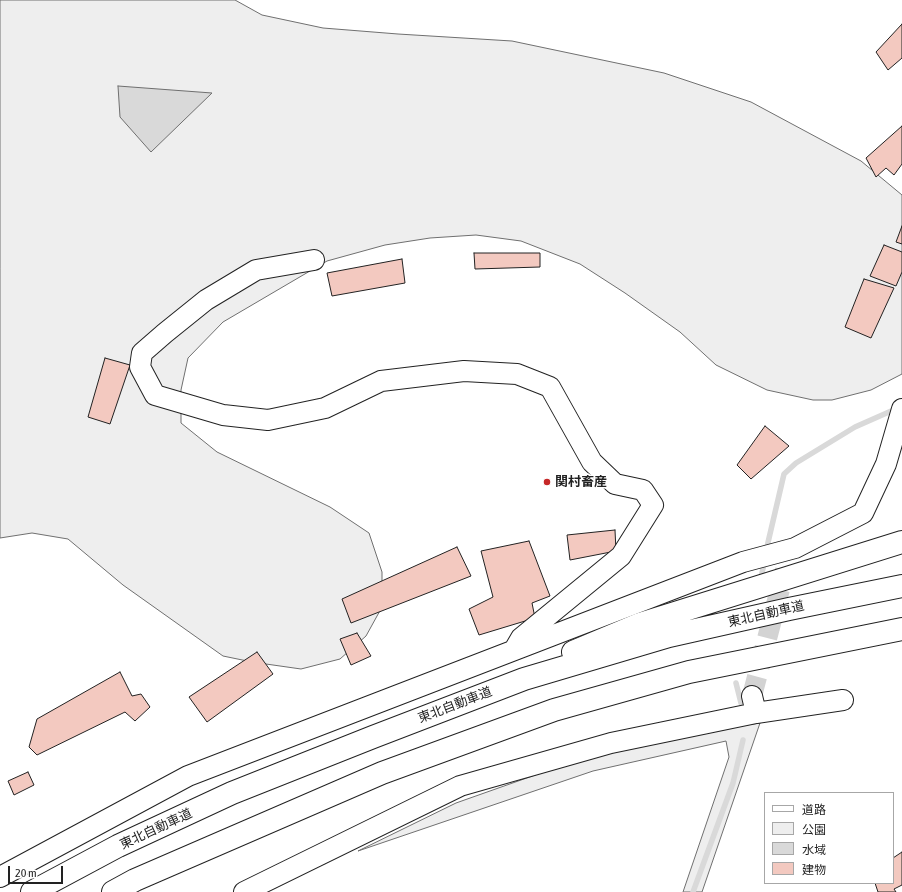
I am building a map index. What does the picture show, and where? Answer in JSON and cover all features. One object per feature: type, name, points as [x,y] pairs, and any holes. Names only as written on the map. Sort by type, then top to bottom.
[{"type":"highway","points":[[373,736],[640,624],[902,542]]},
{"type":"highway","name":"東北自動車道","points":[[32,892],[118,846],[232,793],[373,736],[524,679],[669,636],[788,608],[902,586]]},
{"type":"highway","points":[[113,892],[157,870],[382,773],[554,710],[689,672],[902,629]]},
{"type":"street","points":[[314,260],[256,270],[206,300],[142,353],[140,367],[155,395],[223,415],[268,420],[325,408],[381,382],[464,371],[517,374],[550,387],[592,462],[615,484],[643,490],[653,505],[621,556],[520,638],[514,651]]},
{"type":"street","points":[[0,877],[188,776],[752,560],[786,557],[862,513],[894,461],[902,409]]},
{"type":"street","points":[[244,892],[460,786],[754,704],[843,700]]},
{"type":"green space","points":[[0,0],[235,0],[262,15],[323,28],[512,41],[664,73],[751,102],[861,161],[902,195],[902,374],[871,390],[832,400],[813,400],[767,390],[716,365],[680,332],[625,293],[580,264],[521,241],[476,235],[430,238],[385,245],[327,261],[223,322],[188,358],[181,390],[181,423],[217,452],[330,507],[369,533],[382,572],[382,607],[366,636],[340,659],[301,669],[223,656],[123,585],[68,539],[32,533],[0,538]]},
{"type":"green space","points":[[760,723],[702,892],[683,892],[729,757],[726,741],[593,771],[358,851],[456,803],[572,762],[683,734]]},
{"type":"water","points":[[118,86],[212,93],[151,152],[120,117]]},
{"type":"building","points":[[902,24],[902,58],[888,70],[876,52]]},
{"type":"building","points":[[902,126],[902,164],[894,175],[886,168],[876,177],[866,158]]},
{"type":"building","points":[[902,226],[902,244],[896,242]]},
{"type":"building","points":[[884,245],[902,252],[902,272],[896,286],[870,276]]},
{"type":"building","points":[[474,253],[540,253],[540,267],[475,269]]},
{"type":"building","points":[[402,259],[405,283],[332,296],[327,273]]},
{"type":"building","points":[[864,279],[894,288],[871,338],[845,327]]},
{"type":"building","points":[[105,358],[130,365],[110,424],[88,417]]},
{"type":"building","points":[[765,426],[789,446],[751,479],[737,465]]},
{"type":"building","points":[[615,530],[616,551],[570,560],[567,535]]},
{"type":"building","points":[[529,541],[550,596],[532,603],[535,618],[479,635],[469,609],[493,597],[481,551]]},
{"type":"building","points":[[457,547],[471,576],[351,623],[342,599]]},
{"type":"building","points":[[357,633],[371,656],[351,665],[340,639]]},
{"type":"building","points":[[257,652],[273,674],[207,722],[189,697]]},
{"type":"building","points":[[120,672],[132,696],[141,694],[150,707],[135,721],[125,712],[37,755],[29,747],[37,719]]},
{"type":"building","points":[[28,772],[34,785],[14,795],[8,781]]},
{"type":"building","points":[[902,852],[902,885],[894,889],[896,892],[878,892],[875,884],[894,884],[894,857]]},
{"type":"waterway","points":[[766,551],[784,474],[796,463],[855,427],[898,408]]},
{"type":"waterway","points":[[761,577],[765,560]]},
{"type":"waterway","points":[[736,683],[741,703]]},
{"type":"waterway","points":[[693,892],[733,783],[743,740]]},
{"type":"tunnel","points":[[752,696],[785,570]]},
{"type":"place","name":"関村畜産","points":[[547,482]]}]
